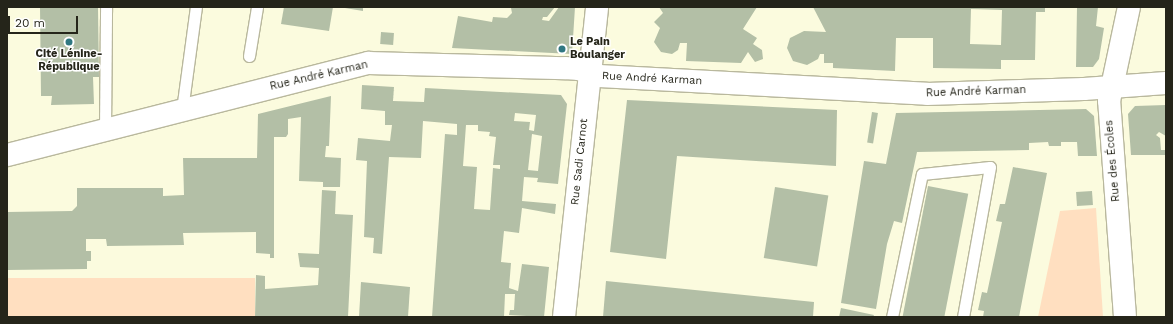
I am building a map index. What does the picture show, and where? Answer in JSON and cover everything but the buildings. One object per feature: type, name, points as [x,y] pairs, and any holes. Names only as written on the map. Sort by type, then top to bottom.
[{"type":"street","name":"Rue Sadi Carnot","points":[[564,317],[597,7]]},
{"type":"street","name":"Rue des Écoles","points":[[1126,317],[1109,108],[1110,86],[1129,7]]},
{"type":"street","name":"Rue André Karman","points":[[7,156],[182,110],[368,64],[565,68],[579,69],[589,74],[927,94],[1166,82]]},
{"type":"lane","points":[[105,130],[106,7]]},
{"type":"lane","points":[[182,110],[196,7]]},
{"type":"lane","points":[[249,56],[257,7]]},
{"type":"lane","points":[[892,317],[922,174],[990,167],[962,317]]},
{"type":"shaded area","points":[[1096,208],[1103,317],[1038,317],[1060,211]]},
{"type":"shaded area","points":[[7,278],[255,278],[255,317],[7,317]]},
{"type":"place","name":"Cité Lénine- République","points":[[69,42]]},
{"type":"place","name":"Le Pain Boulanger","points":[[562,49]]}]
